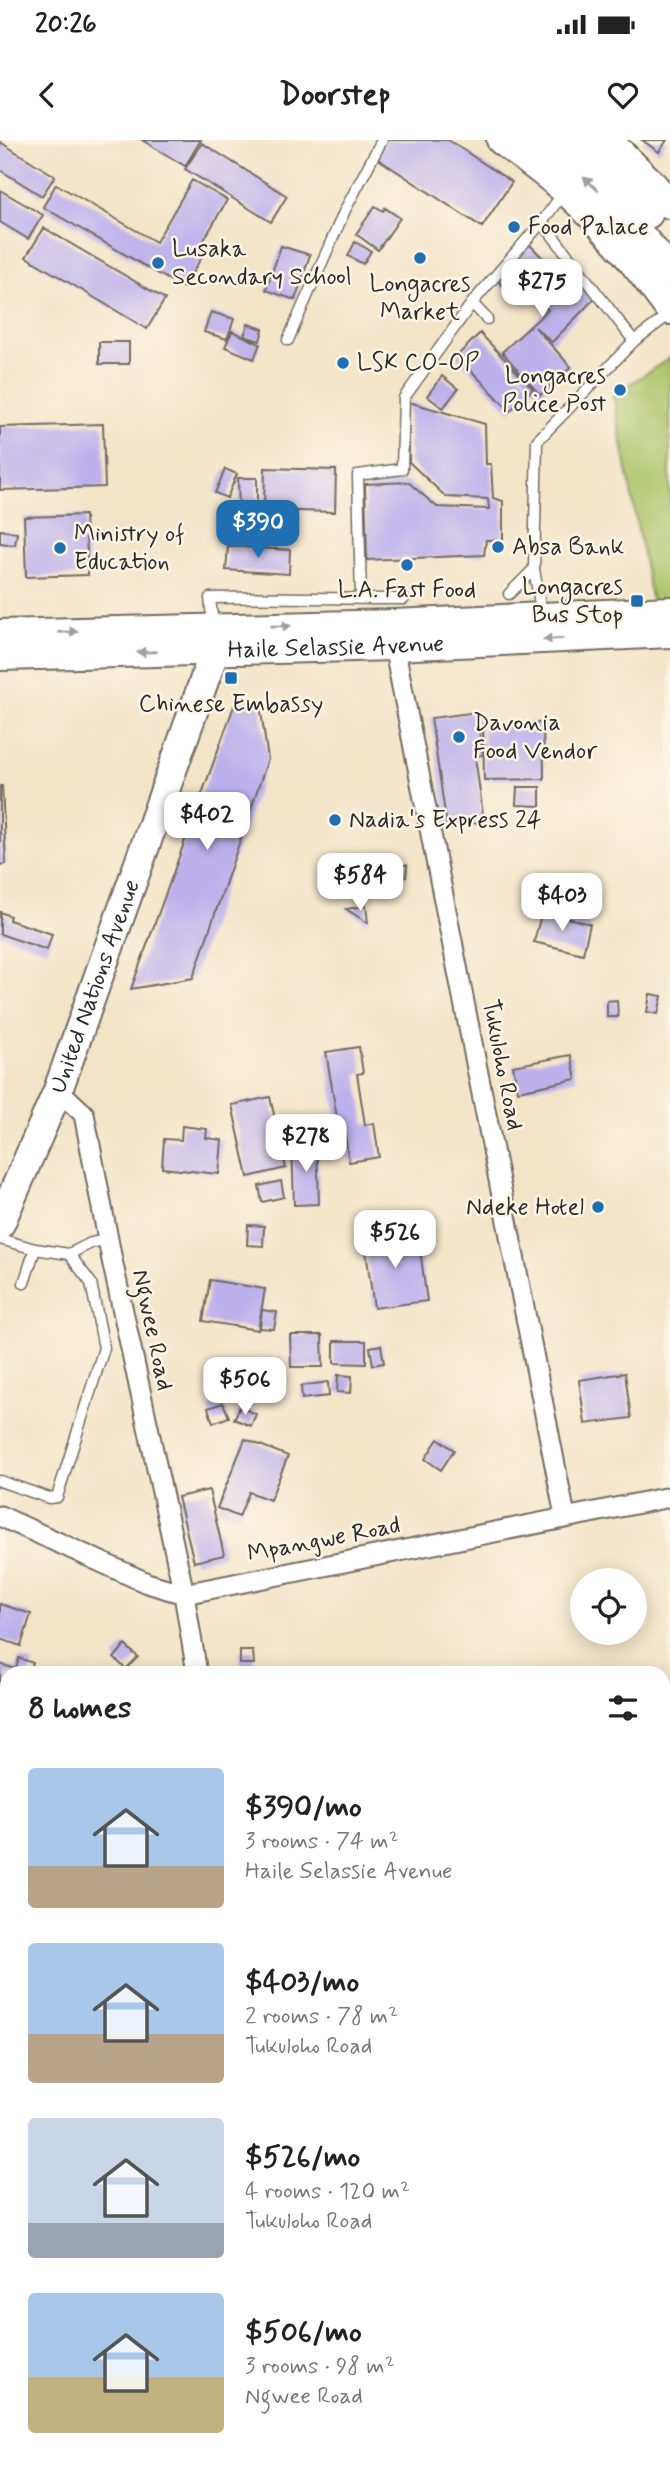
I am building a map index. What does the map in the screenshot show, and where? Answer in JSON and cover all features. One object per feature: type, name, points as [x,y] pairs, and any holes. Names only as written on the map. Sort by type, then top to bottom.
[{"type":"main road","points":[[501,140],[565,190],[613,238],[670,312]]},
{"type":"main road","points":[[538,140],[566,161],[624,215],[670,270]]},
{"type":"main road","points":[[573,140],[641,205],[670,241]]},
{"type":"main road","points":[[607,140],[670,204]]},
{"type":"main road","name":"Haile Selassie Avenue","points":[[0,656],[397,623],[670,611]]},
{"type":"main road","name":"Haile Selassie Avenue","points":[[397,623],[670,633]]},
{"type":"main road","name":"Haile Selassie Avenue","points":[[0,634],[214,639]]},
{"type":"main road","name":"United Nations Avenue","points":[[0,1224],[58,1090],[214,639]]},
{"type":"street","name":"Tukuloho Road","points":[[397,623],[565,1516]]},
{"type":"street","name":"Ngwee Road","points":[[58,1090],[84,1114],[184,1594],[196,1666]]},
{"type":"street","name":"Mpangwe Road","points":[[0,1516],[147,1583],[184,1594],[670,1497]]},
{"type":"lane","points":[[288,340],[345,210],[382,140]]},
{"type":"lane","points":[[361,599],[358,475],[402,469],[404,398],[472,303],[565,190]]},
{"type":"lane","points":[[541,222],[634,341]]},
{"type":"lane","points":[[472,303],[487,319]]},
{"type":"lane","points":[[542,617],[534,569],[537,441],[634,341],[670,312]]},
{"type":"lane","points":[[509,594],[534,569]]},
{"type":"lane","points":[[214,639],[210,598],[276,596],[361,599],[397,623]]},
{"type":"lane","points":[[0,1239],[35,1249],[69,1254],[91,1243],[108,1239]]},
{"type":"lane","points":[[24,1283],[35,1249]]},
{"type":"lane","points":[[0,1481],[49,1498],[57,1497],[104,1348],[91,1283],[69,1254]]},
{"type":"green space","points":[[670,358],[670,603],[652,604],[613,395]]},
{"type":"building","points":[[142,140],[201,140],[185,166]]},
{"type":"building","points":[[386,140],[448,140],[512,182],[482,227],[375,157]]},
{"type":"building","points":[[642,140],[667,140],[659,152]]},
{"type":"building","points":[[0,142],[55,176],[42,196],[0,170]]},
{"type":"building","points":[[202,143],[287,196],[271,222],[185,169]]},
{"type":"building","points":[[192,180],[227,200],[197,252],[203,255],[183,288],[43,207],[56,184],[156,242]]},
{"type":"building","points":[[0,190],[43,215],[28,239],[0,222]]},
{"type":"building","points":[[375,206],[383,211],[385,208],[400,218],[378,250],[356,234]]},
{"type":"building","points":[[44,228],[165,299],[147,329],[26,257]]},
{"type":"building","points":[[355,242],[371,251],[363,264],[348,256]]},
{"type":"building","points":[[529,244],[547,262],[541,269],[567,294],[580,281],[596,297],[552,342],[535,327],[571,367],[540,395],[502,352],[548,310],[522,285],[512,295],[495,278]]},
{"type":"building","points":[[281,246],[310,255],[295,300],[266,290]]},
{"type":"building","points":[[211,312],[234,319],[227,339],[204,332]]},
{"type":"building","points":[[248,324],[263,329],[260,341],[244,336]]},
{"type":"building","points":[[232,331],[260,344],[254,359],[225,347]]},
{"type":"building","points":[[480,333],[533,389],[510,411],[457,356]]},
{"type":"building","points":[[99,342],[129,342],[129,364],[99,364]]},
{"type":"building","points":[[442,376],[458,389],[443,408],[427,396]]},
{"type":"building","points":[[409,402],[485,424],[486,464],[491,464],[493,498],[503,501],[503,540],[486,540],[484,555],[367,560],[365,484],[408,482],[437,507],[489,509],[488,499],[446,497],[409,462]]},
{"type":"building","points":[[103,424],[105,487],[0,490],[0,427]]},
{"type":"building","points":[[265,468],[336,470],[335,512],[264,510]]},
{"type":"building","points":[[225,469],[237,474],[227,498],[215,493]]},
{"type":"building","points":[[238,478],[257,478],[257,512],[239,512]]},
{"type":"building","points":[[85,515],[88,575],[26,577],[24,517]]},
{"type":"building","points":[[0,530],[17,533],[15,545],[0,543]]},
{"type":"building","points":[[228,546],[290,550],[289,574],[226,570]]},
{"type":"building","points":[[238,695],[260,705],[268,759],[193,978],[131,989]]},
{"type":"building","points":[[477,712],[483,755],[475,756],[484,822],[447,827],[431,718]]},
{"type":"building","points":[[543,723],[544,779],[484,780],[483,724]]},
{"type":"building","points":[[0,786],[6,864],[0,865]]},
{"type":"building","points":[[517,787],[540,787],[540,806],[516,805]]},
{"type":"building","points":[[389,865],[407,865],[406,877],[388,876]]},
{"type":"building","points":[[366,906],[368,923],[346,909]]},
{"type":"building","points":[[542,911],[590,924],[583,954],[534,942]]},
{"type":"building","points":[[0,912],[10,916],[9,920],[52,934],[47,950],[0,934]]},
{"type":"building","points":[[650,994],[662,996],[658,1014],[647,1012]]},
{"type":"building","points":[[617,1000],[618,1017],[607,1017],[607,1001]]},
{"type":"building","points":[[359,1047],[363,1073],[357,1074],[365,1125],[374,1123],[379,1157],[349,1162],[344,1129],[339,1130],[326,1052]]},
{"type":"building","points":[[571,1055],[576,1079],[518,1091],[513,1066]]},
{"type":"building","points":[[270,1097],[286,1168],[248,1177],[232,1105]]},
{"type":"building","points":[[182,1126],[207,1129],[206,1138],[222,1140],[219,1174],[162,1168],[164,1139],[181,1140]]},
{"type":"building","points":[[317,1142],[319,1204],[294,1205],[292,1143]]},
{"type":"building","points":[[281,1181],[284,1197],[262,1202],[259,1186]]},
{"type":"building","points":[[248,1225],[264,1226],[263,1246],[247,1245]]},
{"type":"building","points":[[409,1232],[411,1244],[419,1243],[427,1301],[374,1308],[364,1237]]},
{"type":"building","points":[[210,1280],[265,1289],[258,1330],[203,1321]]},
{"type":"building","points":[[262,1310],[277,1312],[274,1329],[260,1328]]},
{"type":"building","points":[[290,1335],[322,1335],[323,1367],[291,1367]]},
{"type":"building","points":[[334,1341],[366,1341],[366,1364],[334,1363]]},
{"type":"building","points":[[381,1345],[384,1363],[373,1365],[370,1347]]},
{"type":"building","points":[[625,1373],[631,1418],[585,1424],[579,1380]]},
{"type":"building","points":[[338,1375],[352,1376],[351,1393],[337,1392]]},
{"type":"building","points":[[328,1382],[329,1396],[302,1399],[301,1386]]},
{"type":"building","points":[[223,1403],[229,1417],[213,1423],[208,1408]]},
{"type":"building","points":[[240,1407],[256,1414],[251,1426],[234,1419]]},
{"type":"building","points":[[245,1439],[288,1456],[270,1500],[249,1492],[239,1517],[217,1508]]},
{"type":"building","points":[[438,1439],[454,1450],[441,1470],[425,1459]]},
{"type":"building","points":[[209,1490],[224,1555],[194,1562],[178,1497]]},
{"type":"building","points":[[0,1604],[31,1614],[21,1646],[0,1639]]},
{"type":"building","points":[[125,1645],[138,1657],[129,1666],[123,1666],[114,1658]]},
{"type":"building","points":[[240,1651],[253,1651],[254,1664],[240,1664]]},
{"type":"building","points":[[19,1658],[33,1663],[32,1666],[17,1666]]},
{"type":"place","name":"Food Palace","points":[[514,227]]},
{"type":"place","name":"Longacres Market","points":[[420,258]]},
{"type":"place","name":"Lusaka Secondary School","points":[[158,263]]},
{"type":"place","name":"LSK CO-OP","points":[[343,363]]},
{"type":"place","name":"Longacres Police Post","points":[[620,390]]},
{"type":"place","name":"Absa Bank","points":[[498,547]]},
{"type":"place","name":"Ministry of Education","points":[[60,548]]},
{"type":"place","name":"L.A. Fast Food","points":[[407,565]]},
{"type":"place","name":"Longacres Bus Stop","points":[[637,601]]},
{"type":"place","name":"Chinese Embassy","points":[[231,678]]},
{"type":"place","name":"Davonia Food Vendor","points":[[459,737]]},
{"type":"place","name":"Nadia's Express 24","points":[[335,820]]},
{"type":"place","name":"Ndeke Hotel","points":[[598,1207]]}]
